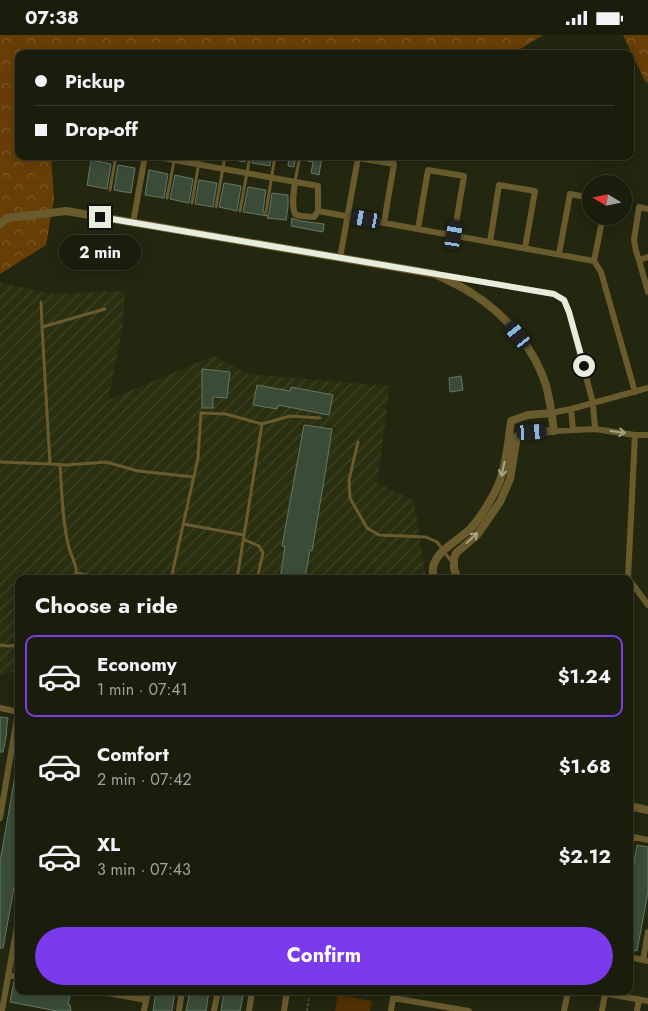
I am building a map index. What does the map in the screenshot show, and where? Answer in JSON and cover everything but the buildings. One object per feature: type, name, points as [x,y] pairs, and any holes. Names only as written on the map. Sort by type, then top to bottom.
[{"type":"street","points":[[132,223],[144,160]]},
{"type":"street","points":[[182,160],[318,185],[318,211],[314,217],[295,214],[293,211],[295,181]]},
{"type":"street","points":[[340,257],[358,160]]},
{"type":"street","points":[[370,160],[394,164],[384,223]]},
{"type":"street","points":[[418,229],[428,170],[464,176],[454,235]]},
{"type":"street","points":[[490,242],[499,185],[535,191],[525,248]]},
{"type":"street","points":[[559,254],[570,194],[582,196]]},
{"type":"street","points":[[648,209],[639,207],[634,240],[648,292]]},
{"type":"street","points":[[0,224],[7,218],[66,211],[554,294],[564,300],[569,312],[593,403],[595,429]]},
{"type":"street","points":[[318,211],[594,261]]},
{"type":"street","points":[[601,225],[594,261],[601,272],[634,391]]},
{"type":"street","points":[[639,260],[648,257]]},
{"type":"street","points":[[435,274],[472,293],[498,312],[527,347],[541,372],[546,386],[554,431]]},
{"type":"street","points":[[433,575],[432,568],[435,559],[471,528],[489,504],[502,476],[511,421],[528,415],[571,409],[648,388]]},
{"type":"street","points":[[571,409],[573,429]]},
{"type":"street","points":[[456,575],[453,564],[456,553],[477,535],[500,502],[510,479],[517,437],[532,432],[573,429],[595,429],[648,435]]},
{"type":"street","points":[[628,575],[635,435]]},
{"type":"street","points":[[633,585],[648,605]]},
{"type":"street","points":[[0,708],[15,711]]},
{"type":"street","points":[[0,818],[15,730]]},
{"type":"street","points":[[633,807],[648,810]]},
{"type":"street","points":[[633,838],[648,840]]},
{"type":"street","points":[[633,958],[646,960],[648,932]]},
{"type":"street","points":[[4,1011],[8,975],[15,947]]},
{"type":"street","points":[[8,975],[15,976]]},
{"type":"street","points":[[119,995],[146,1000]]},
{"type":"street","points":[[144,1011],[147,995]]},
{"type":"street","points":[[179,1011],[181,995]]},
{"type":"street","points":[[214,1011],[217,995]]},
{"type":"street","points":[[249,1011],[251,995]]},
{"type":"street","points":[[284,1011],[286,995]]},
{"type":"street","points":[[391,1011],[394,995],[427,1007],[469,1011]]},
{"type":"street","points":[[564,1011],[567,995]]},
{"type":"street","points":[[602,1011],[605,995]]},
{"type":"street","points":[[612,995],[648,1001]]},
{"type":"street","points":[[637,1011],[638,999]]},
{"type":"lane","points":[[110,190],[115,160]]},
{"type":"lane","points":[[167,198],[174,160]]},
{"type":"lane","points":[[192,203],[199,160]]},
{"type":"lane","points":[[216,207],[224,160]]},
{"type":"lane","points":[[240,211],[249,160]]},
{"type":"lane","points":[[266,212],[274,160]]},
{"type":"lane","points":[[295,181],[299,160]]},
{"type":"lane","points":[[41,302],[50,464]]},
{"type":"lane","points":[[42,327],[105,309]]},
{"type":"lane","points":[[172,575],[198,459],[201,413],[226,415],[262,424],[290,417],[320,418]]},
{"type":"lane","points":[[238,575],[262,424]]},
{"type":"lane","points":[[358,442],[349,480],[350,498],[367,528],[379,535],[426,537],[436,542],[453,564]]},
{"type":"lane","points":[[0,462],[60,465],[106,463],[138,471],[194,477]]},
{"type":"lane","points":[[60,465],[69,547],[77,573],[87,575]]},
{"type":"lane","points":[[183,524],[244,535]]},
{"type":"lane","points":[[243,539],[259,546],[263,553],[258,575]]},
{"type":"lane","points":[[0,645],[15,645]]},
{"type":"path","points":[[307,1011],[309,995]]},
{"type":"shaded area","points":[[0,283],[55,294],[125,291],[122,331],[108,401],[214,356],[248,374],[390,386],[377,483],[414,501],[425,575],[15,575],[15,672],[0,675]]},
{"type":"shaded area","points":[[338,995],[372,1001],[370,1011],[335,1011]]},
{"type":"green space","points":[[0,35],[543,35],[519,50],[15,50],[15,160],[51,160],[54,199],[46,245],[0,274]]},
{"type":"green space","points":[[623,35],[648,35],[648,83],[645,81],[634,58],[634,50],[630,50]]},
{"type":"route","points":[[100,217],[554,294],[564,300],[569,312],[584,366]]}]
